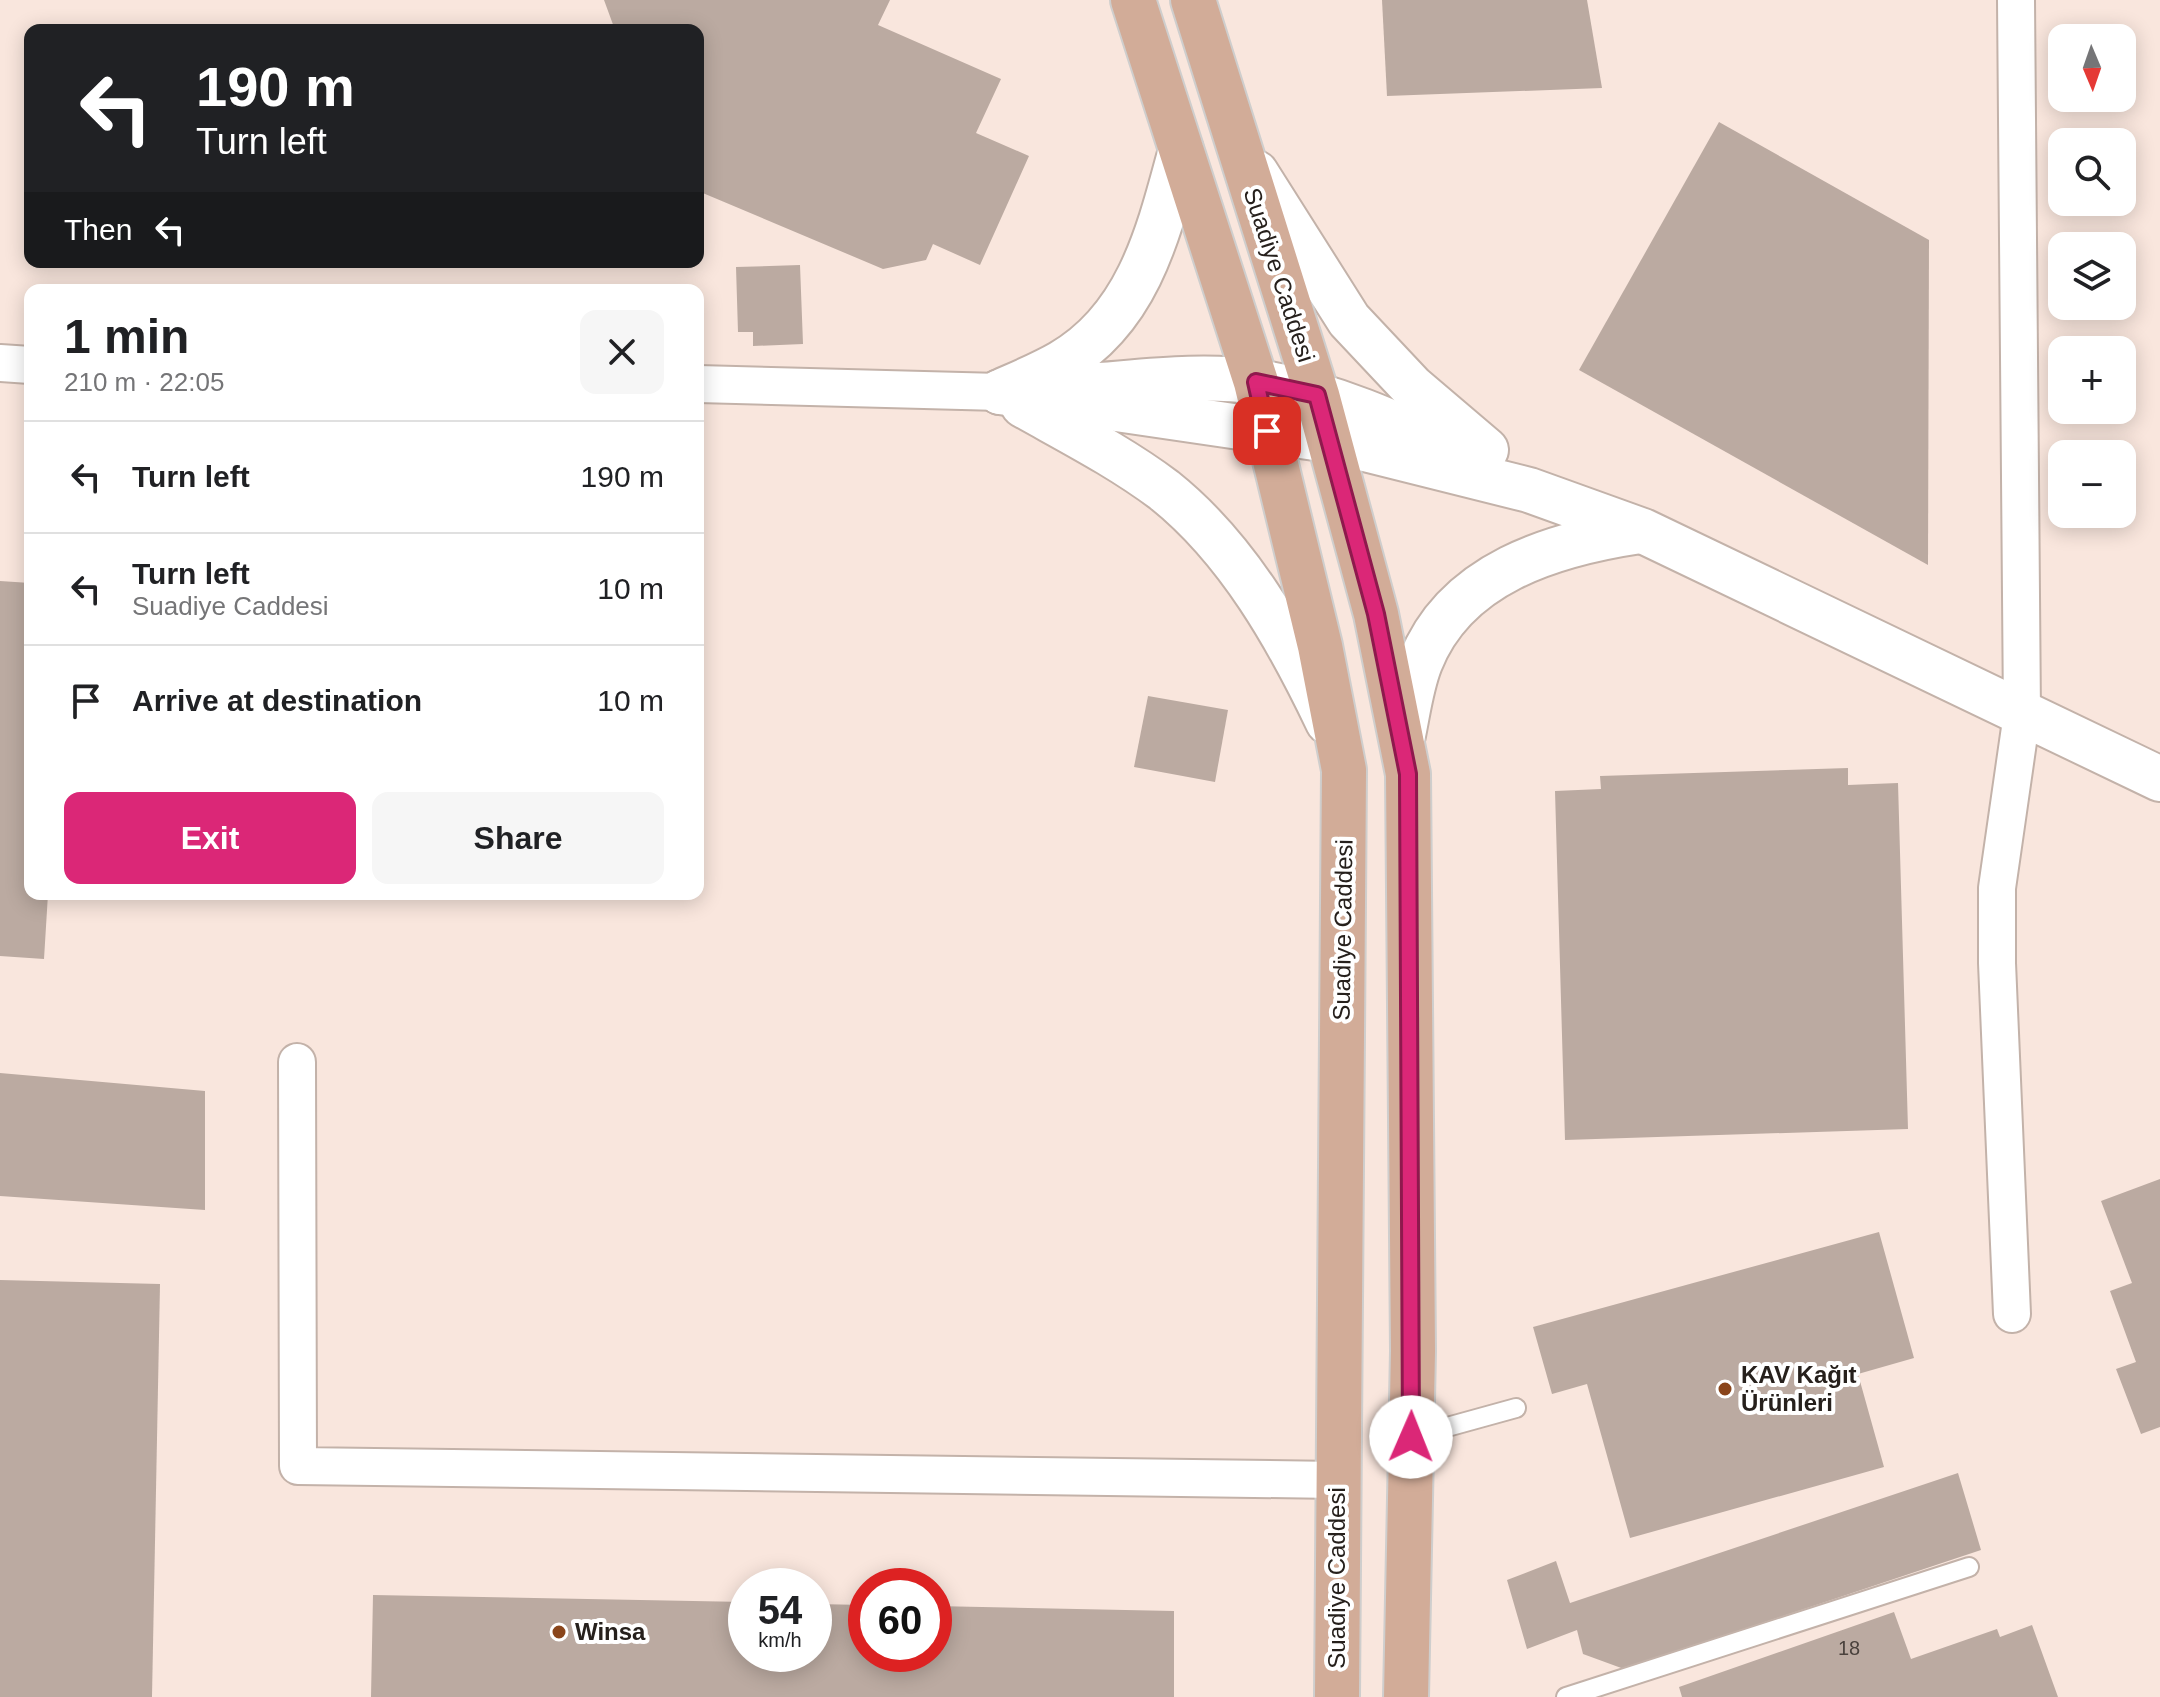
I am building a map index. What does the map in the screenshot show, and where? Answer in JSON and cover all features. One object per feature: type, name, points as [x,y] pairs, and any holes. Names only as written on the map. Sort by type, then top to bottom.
[{"type":"main road","name":"Suadiye Caddesi","points":[[1133,0],[1256,382],[1320,646],[1341,749],[1345,852],[1337,1697]]},
{"type":"main road","name":"Suadiye Caddesi","points":[[1193,0],[1317,395],[1376,614],[1403,735],[1408,774],[1411,1437],[1406,1697]]},
{"type":"main road","points":[[1234,135],[1289,229],[1349,320],[1412,387],[1529,490]]},
{"type":"main road","points":[[1000,392],[1062,363],[1106,325],[1129,298],[1159,232],[1181,150]]},
{"type":"main road","points":[[1000,392],[1192,379],[1256,382],[1317,395],[1398,424],[1529,490]]},
{"type":"main road","points":[[1000,392],[1329,440],[1529,490],[1643,531],[2160,779]]},
{"type":"main road","points":[[1000,392],[1142,475],[1209,533],[1270,614],[1309,682],[1341,749]]},
{"type":"main road","points":[[1403,735],[1421,661],[1452,611],[1478,587],[1542,553],[1587,539],[1643,531]]},
{"type":"street","points":[[2012,1314],[1997,963],[1997,888],[2022,714],[2016,0]]},
{"type":"street","points":[[0,363],[24,365]]},
{"type":"street","points":[[704,384],[1000,392]]},
{"type":"street","points":[[297,1062],[298,1466],[1337,1480]]},
{"type":"lane","points":[[1411,1437],[1516,1408]]},
{"type":"lane","points":[[1566,1697],[1969,1567]]},
{"type":"building","points":[[604,0],[890,0],[878,25],[1001,79],[976,133],[1029,156],[980,265],[933,244],[926,260],[883,269],[704,194],[704,24],[613,24]]},
{"type":"building","points":[[1382,0],[1587,0],[1602,88],[1387,96]]},
{"type":"building","points":[[1719,122],[1929,240],[1928,565],[1579,370]]},
{"type":"building","points":[[800,265],[803,344],[753,346],[753,332],[738,332],[736,267]]},
{"type":"building","points":[[0,581],[24,583],[24,900],[48,900],[44,959],[0,956]]},
{"type":"building","points":[[1148,696],[1228,710],[1215,782],[1134,767]]},
{"type":"building","points":[[1848,768],[1848,785],[1898,783],[1908,1129],[1565,1140],[1555,791],[1601,789],[1600,776]]},
{"type":"building","points":[[0,1073],[205,1091],[205,1210],[0,1196]]},
{"type":"building","points":[[2160,1179],[2160,1427],[2141,1434],[2116,1369],[2136,1362],[2110,1291],[2132,1283],[2101,1201]]},
{"type":"building","name":"KAV Kağıt Ürünleri","points":[[1879,1232],[1914,1358],[1858,1374],[1884,1467],[1630,1538],[1587,1384],[1552,1394],[1533,1327]]},
{"type":"building","points":[[0,1280],[160,1284],[152,1697],[0,1697]]},
{"type":"building","points":[[1958,1473],[1981,1550],[1624,1669],[1583,1654],[1577,1630],[1527,1649],[1507,1580],[1556,1561],[1570,1603]]},
{"type":"building","name":"Winsa","points":[[373,1595],[728,1602],[728,1672],[832,1672],[832,1604],[848,1605],[848,1672],[952,1672],[952,1606],[1174,1611],[1174,1697],[371,1697]]},
{"type":"building","points":[[1894,1612],[1911,1659],[1997,1629],[2000,1637],[2032,1625],[2058,1697],[1682,1697],[1679,1687]]},
{"type":"place","name":"KAV Kağıt Ürünleri","points":[[1725,1389]]},
{"type":"place","name":"Winsa","points":[[559,1632]]},
{"type":"route","points":[[1267,431],[1256,382],[1317,395],[1376,614],[1403,735],[1408,774],[1411,976],[1411,1437]]}]
